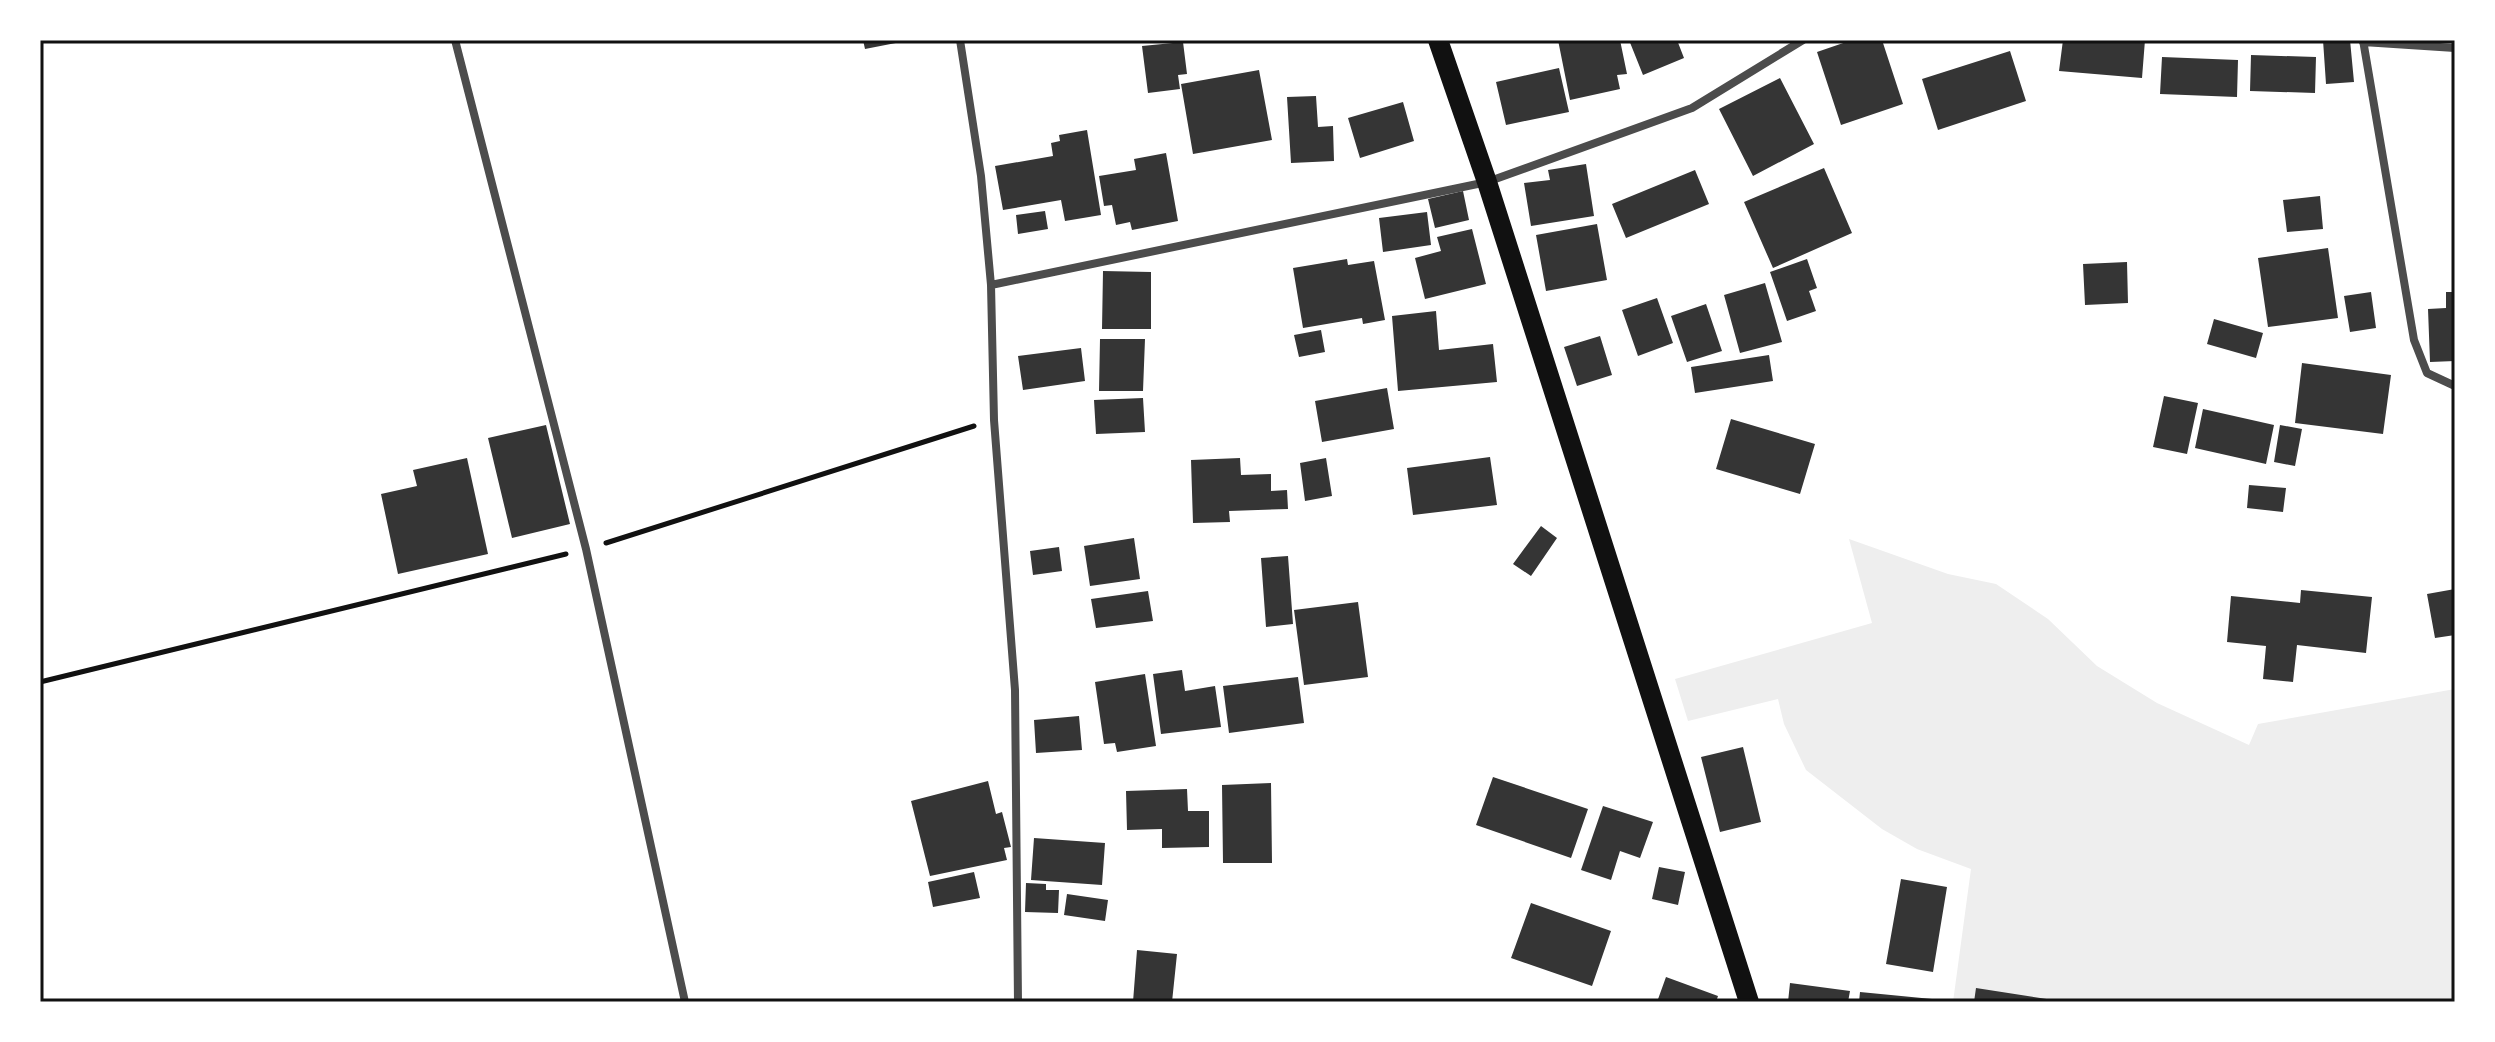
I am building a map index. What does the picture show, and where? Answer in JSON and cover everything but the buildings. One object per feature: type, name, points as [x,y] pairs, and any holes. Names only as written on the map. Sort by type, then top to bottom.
[{"type":"main road","points":[[1438,40],[1487,182],[1749,1002]]},
{"type":"street","points":[[455,40],[586,549],[685,1002]]},
{"type":"street","points":[[960,40],[981,176],[991,285],[994,420],[1015,690],[1018,1002]]},
{"type":"street","points":[[991,285],[1487,182],[1692,108],[1803,40]]},
{"type":"street","points":[[2455,48],[2363,41],[2414,340],[2427,373],[2455,386]]},
{"type":"path","points":[[40,682],[586,549],[994,420]]},
{"type":"shaded area","points":[[1849,539],[1948,574],[1996,584],[2048,619],[2097,666],[2157,703],[2249,745],[2258,724],[2455,689],[2455,1002],[1953,1002],[1971,869],[1917,849],[1882,829],[1806,770],[1784,724],[1778,699],[1688,721],[1675,679],[1872,623]]}]
